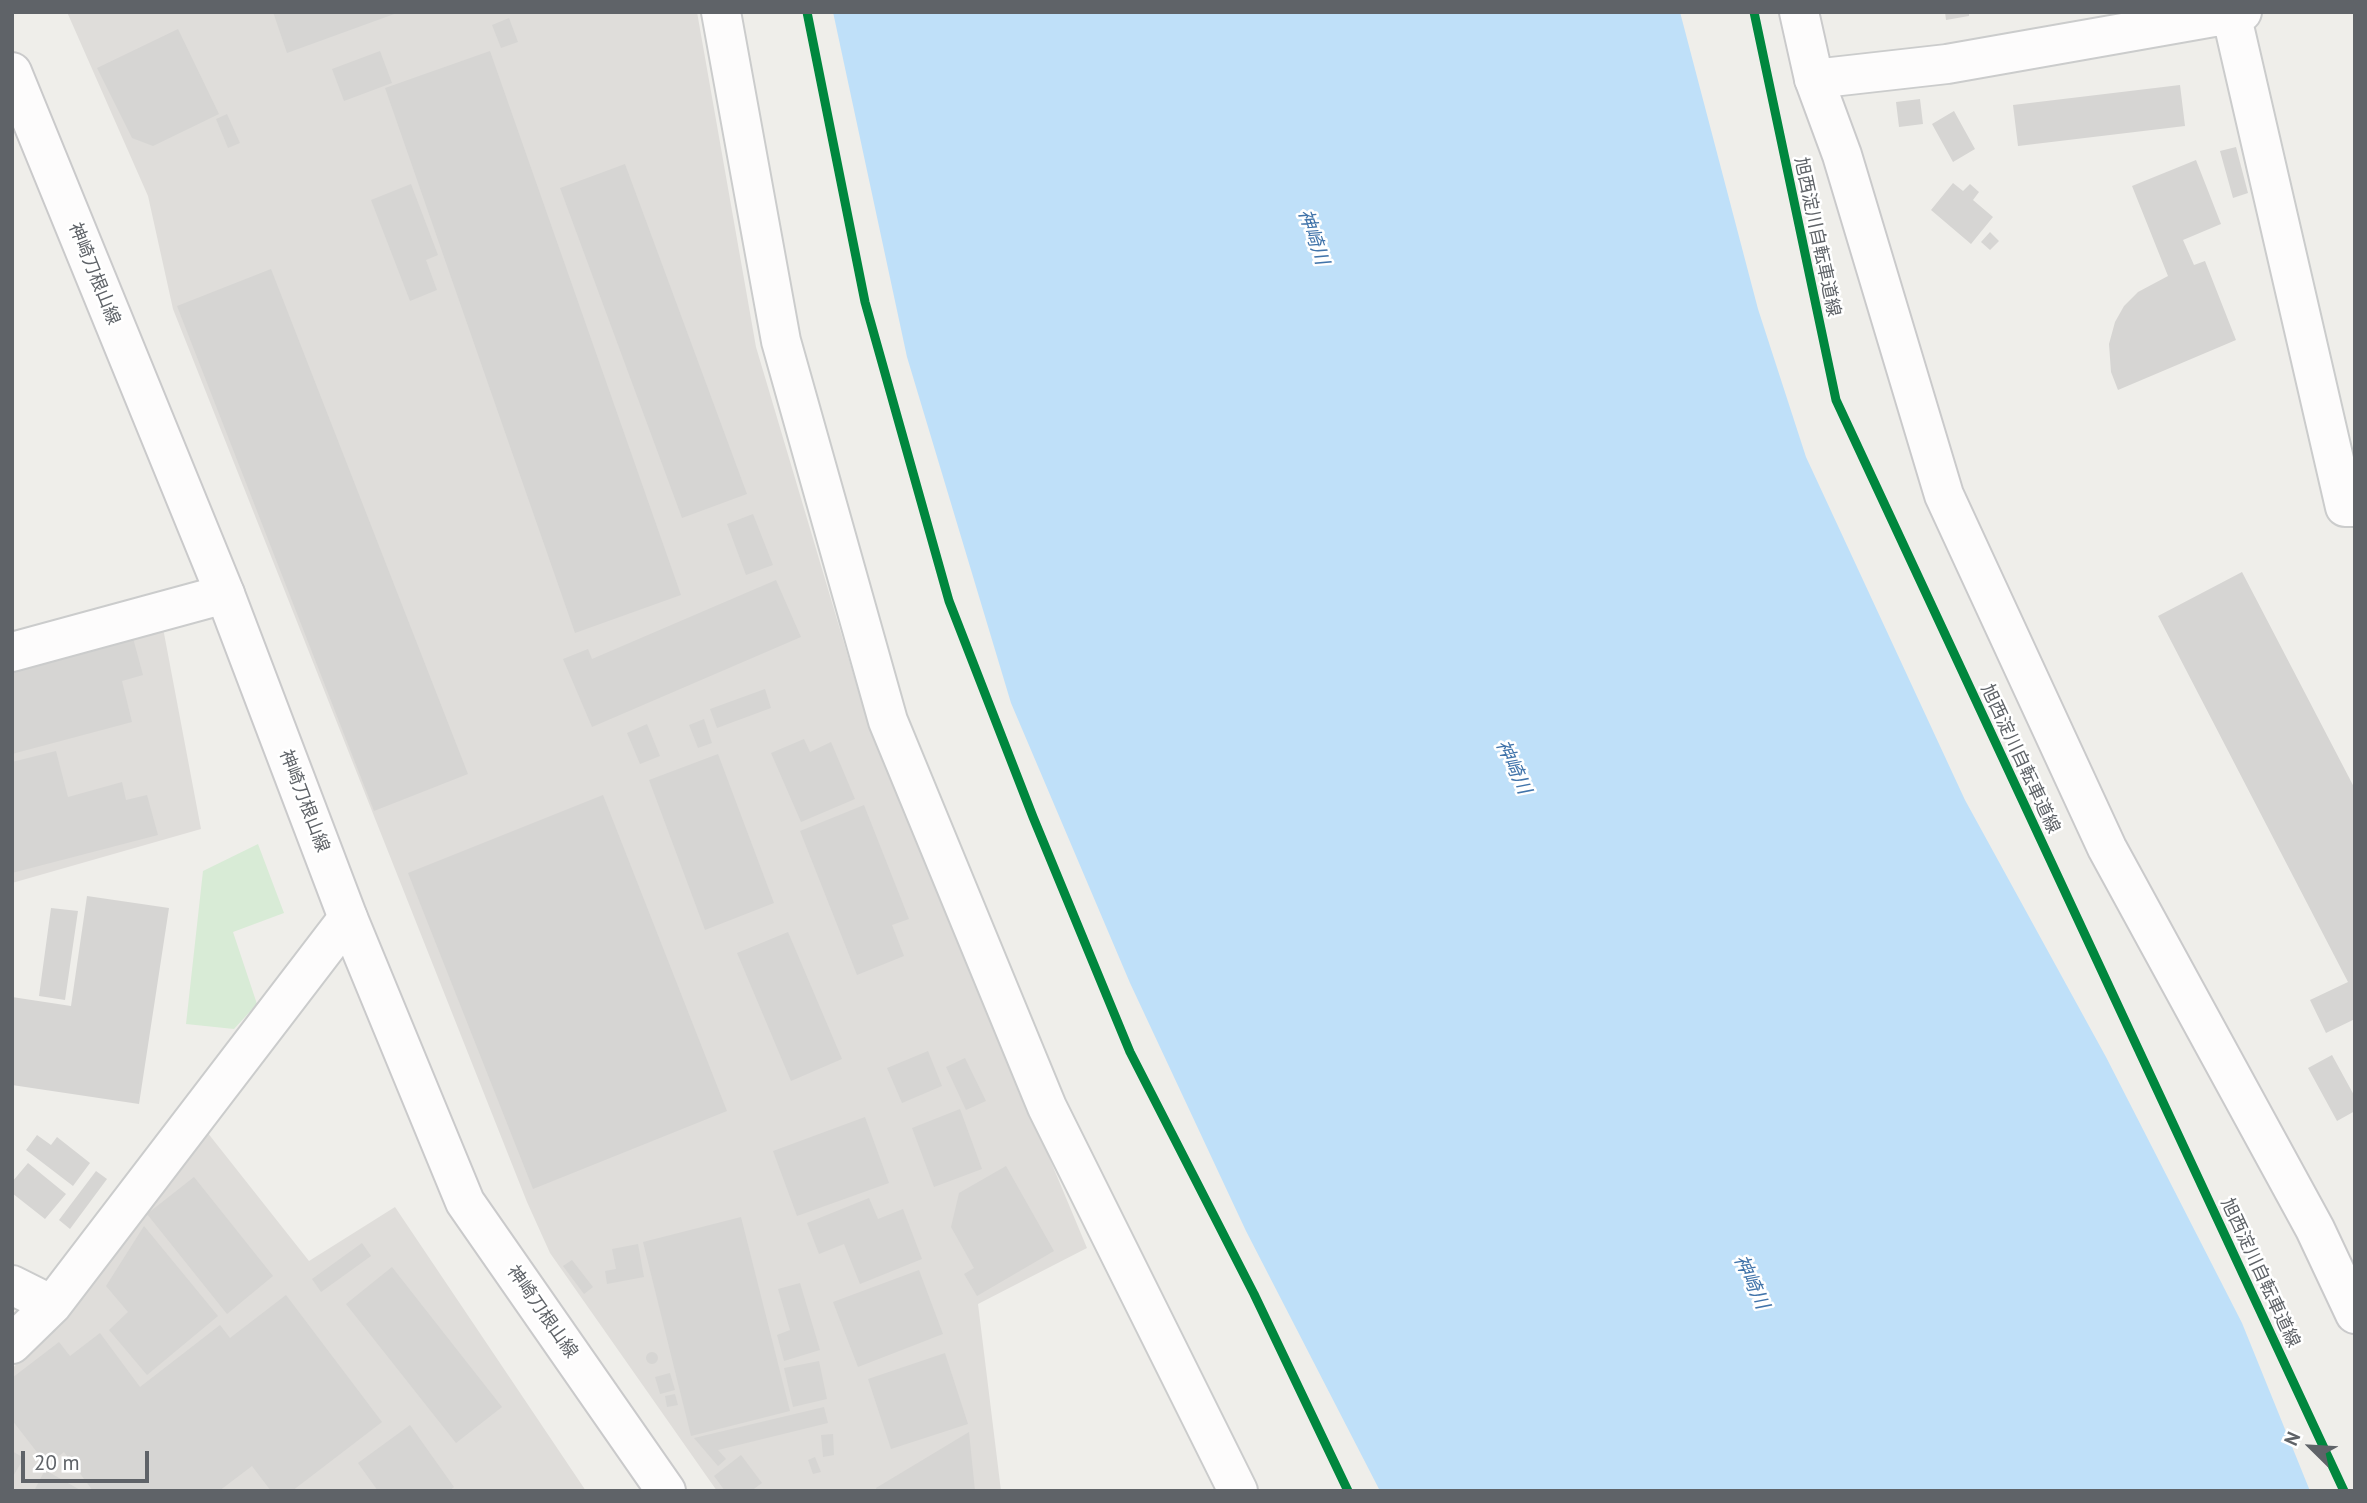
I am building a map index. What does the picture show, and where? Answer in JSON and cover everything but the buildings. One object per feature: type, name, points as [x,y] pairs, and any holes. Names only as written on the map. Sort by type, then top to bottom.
[{"type":"street","points":[[721,12],[781,341],[888,721],[1047,1107],[1238,1491]]},
{"type":"street","points":[[1798,12],[1814,79],[1842,155],[1944,495],[2107,848],[2315,1229],[2355,1314]]},
{"type":"street","points":[[1814,79],[1947,64],[2237,13],[2345,507],[2355,507]]},
{"type":"street","name":"神崎刀根山線","points":[[12,72],[225,594],[348,919],[465,1202],[666,1491]]},
{"type":"street","points":[[12,652],[225,594]]},
{"type":"street","points":[[12,1344],[52,1305],[348,919]]},
{"type":"street","points":[[12,1285],[52,1305]]},
{"type":"shaded area","points":[[67,12],[697,12],[756,347],[869,727],[1087,1248],[978,1304],[1001,1491],[717,1491],[550,1253],[527,1202],[173,309],[148,196]]},
{"type":"shaded area","points":[[163,628],[201,829],[12,883],[12,667]]},
{"type":"shaded area","points":[[207,1132],[309,1261],[395,1207],[586,1491],[12,1491],[12,1369],[63,1313]]},
{"type":"green space","points":[[258,844],[284,913],[233,932],[257,1004],[234,1029],[186,1024],[203,871]]},
{"type":"water","name":"神崎川","points":[[833,12],[1680,12],[1758,309],[1806,457],[1965,800],[2106,1057],[2242,1323],[2310,1491],[1380,1491],[1246,1231],[1130,983],[1011,703],[907,357]]},
{"type":"cycle path","points":[[807,12],[865,302],[949,601],[1033,817],[1130,1052],[1254,1294],[1348,1491]]},
{"type":"cycle path","name":"旭西淀川自転車道線","points":[[1754,12],[1836,400],[2344,1491]]}]
